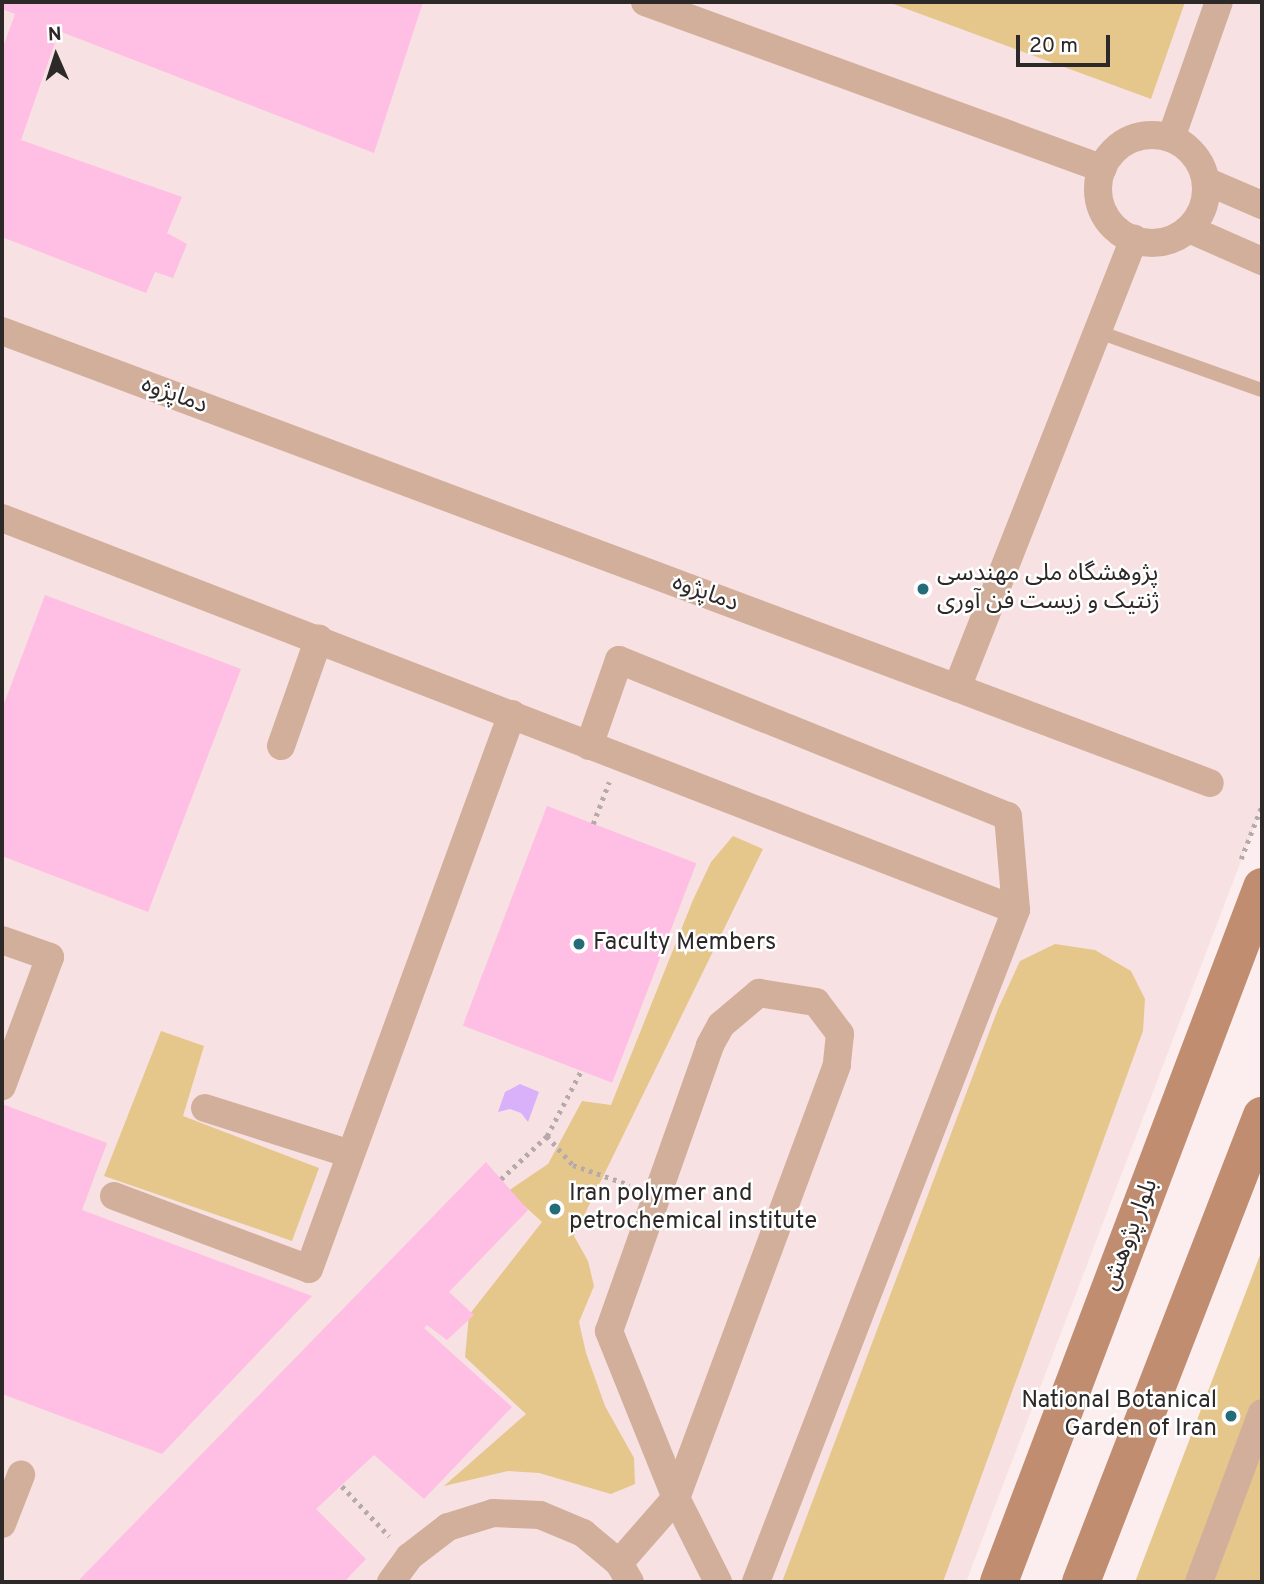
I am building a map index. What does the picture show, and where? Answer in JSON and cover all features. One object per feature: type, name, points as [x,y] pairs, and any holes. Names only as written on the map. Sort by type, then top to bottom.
[{"type":"street","points":[[645,2],[1103,169]]},
{"type":"street","points":[[1171,138],[1219,2]]},
{"type":"street","points":[[1133,138],[1171,138],[1187,148],[1200,163],[1206,181],[1206,198],[1189,229],[1153,243],[1134,239],[1117,230],[1106,216],[1099,198],[1103,169],[1117,148],[1133,138]]},
{"type":"street","points":[[1206,181],[1262,205]]},
{"type":"street","points":[[1189,229],[1262,261]]},
{"type":"street","points":[[957,688],[1134,239]]},
{"type":"street","name":"دماپژوه","points":[[2,331],[1210,783]]},
{"type":"street","points":[[2,519],[320,638],[618,758],[1016,910]]},
{"type":"street","points":[[281,746],[320,638]]},
{"type":"street","points":[[589,746],[619,660],[1008,816],[1016,910],[756,1582]]},
{"type":"street","points":[[114,1196],[309,1269],[512,714]]},
{"type":"street","name":"بلوار پژوهش","points":[[999,1582],[1262,887]]},
{"type":"street","points":[[2,940],[50,957],[2,1086]]},
{"type":"street","points":[[391,1582],[409,1557],[449,1527],[493,1513],[551,1520],[583,1533],[624,1573],[676,1498],[837,1065],[840,1034],[816,1002],[759,993],[721,1025],[710,1045],[608,1331],[676,1498],[718,1582]]},
{"type":"street","points":[[205,1108],[350,1154]]},
{"type":"street","points":[[1080,1582],[1262,1116]]},
{"type":"street","points":[[1199,1582],[1262,1413]]},
{"type":"street","points":[[2,1524],[21,1475]]},
{"type":"lane","points":[[1096,331],[1262,390]]},
{"type":"path","points":[[593,824],[618,758]]},
{"type":"path","points":[[501,1179],[547,1136],[581,1071]]},
{"type":"path","points":[[547,1136],[573,1165],[634,1186]]},
{"type":"shaded area","points":[[2,2],[1262,2],[1262,806],[966,1582],[2,1582]]},
{"type":"shaded area","points":[[888,2],[1185,2],[1151,99]]},
{"type":"shaded area","points":[[733,836],[763,849],[574,1236],[588,1261],[594,1286],[579,1322],[586,1353],[605,1406],[634,1458],[635,1484],[611,1494],[539,1473],[508,1471],[444,1486],[526,1414],[465,1357],[469,1315],[542,1222],[508,1191],[548,1164],[582,1101],[611,1105],[693,900],[711,862]]},
{"type":"shaded area","points":[[1055,944],[1095,950],[1131,971],[1145,999],[1143,1031],[943,1582],[782,1582],[998,1009],[1020,961]]},
{"type":"shaded area","points":[[161,1031],[204,1046],[183,1116],[319,1168],[292,1241],[104,1176]]},
{"type":"shaded area","points":[[520,1084],[539,1092],[528,1122],[521,1113],[510,1109],[498,1112],[505,1092]]},
{"type":"shaded area","name":"National Botanical Garden of Iran","points":[[1262,1250],[1262,1582],[1135,1582]]},
{"type":"building","points":[[2,2],[423,2],[374,153],[59,31],[21,140],[182,197],[167,233],[187,244],[173,278],[155,272],[146,293],[2,237],[2,50],[15,14],[2,9]]},
{"type":"building","points":[[45,595],[241,669],[148,912],[2,856],[2,709]]},
{"type":"building","name":"Faculty Members","points":[[547,806],[696,863],[612,1083],[463,1025]]},
{"type":"building","points":[[2,1104],[107,1143],[82,1210],[312,1296],[162,1454],[2,1394]]},
{"type":"building","points":[[486,1162],[528,1210],[449,1292],[474,1315],[447,1340],[427,1325],[424,1328],[512,1407],[424,1499],[374,1455],[316,1509],[366,1559],[344,1582],[77,1582]]},
{"type":"place","name":"پژوهشگاه ملی مهندسی ژنتیک و زیست فن آوری","points":[[923,589]]},
{"type":"place","name":"Faculty Members","points":[[579,944]]},
{"type":"place","name":"Iran polymer and petrochemical institute","points":[[555,1209]]},
{"type":"place","name":"National Botanical Garden of Iran","points":[[1231,1416]]}]
